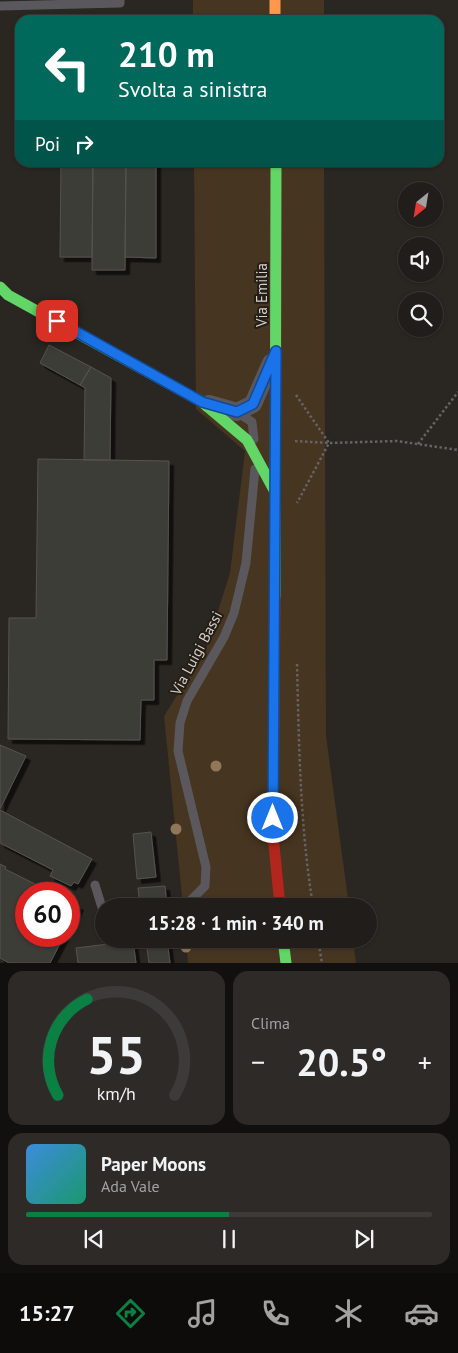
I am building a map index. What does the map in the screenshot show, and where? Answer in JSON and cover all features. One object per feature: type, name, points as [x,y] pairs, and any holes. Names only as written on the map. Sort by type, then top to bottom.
[{"type":"main road","points":[[276,0],[276,15]]},
{"type":"main road","name":"Via Emilia","points":[[276,167],[273,834],[279,898]]},
{"type":"main road","points":[[0,287],[8,295],[202,402],[247,440],[275,492]]},
{"type":"main road","points":[[284,948],[286,963]]},
{"type":"street","points":[[202,402],[237,412],[253,404],[276,351]]},
{"type":"lane","points":[[0,6],[120,3],[120,0]]},
{"type":"lane","name":"Via Luigi Bassi","points":[[193,898],[205,886],[206,867],[178,751],[180,723],[187,701],[224,637],[234,613],[246,563],[255,452],[252,422],[237,412]]},
{"type":"lane","points":[[95,885],[99,898]]},
{"type":"path","points":[[418,444],[458,392]]},
{"type":"path","points":[[276,439],[329,443],[398,441],[458,450]]},
{"type":"path","points":[[297,512],[297,503],[329,443]]},
{"type":"path","points":[[296,656],[300,793],[312,898]]},
{"type":"path","points":[[320,948],[322,963]]},
{"type":"shaded area","points":[[193,0],[324,0],[324,15],[193,15]]},
{"type":"shaded area","points":[[194,167],[324,167],[326,736],[348,898],[182,898],[164,716],[206,649],[230,573],[245,451],[196,409]]},
{"type":"shaded area","points":[[187,948],[354,948],[356,963],[188,963]]},
{"type":"building","points":[[61,167],[93,167],[92,257],[60,257]]},
{"type":"building","points":[[93,167],[126,167],[125,270],[92,270]]},
{"type":"building","points":[[126,167],[156,167],[156,258],[125,257]]},
{"type":"building","points":[[49,345],[91,367],[80,385],[40,363]]},
{"type":"building","points":[[91,367],[111,378],[110,460],[84,460],[85,388],[80,385]]},
{"type":"building","points":[[38,459],[169,461],[167,660],[154,660],[154,700],[141,700],[140,740],[8,739],[9,618],[36,618]]},
{"type":"building","points":[[0,745],[26,756],[0,809]]},
{"type":"building","points":[[0,810],[92,859],[79,882],[63,882],[50,876],[53,870],[0,843]]},
{"type":"building","points":[[151,832],[156,877],[137,879],[133,834]]},
{"type":"building","points":[[0,864],[6,867],[5,869],[31,882],[15,882],[15,947],[58,947],[50,963],[9,963],[0,958]]},
{"type":"building","points":[[165,886],[166,898],[139,898],[138,888]]},
{"type":"building","points":[[95,946],[95,948],[134,948],[136,963],[78,963],[76,948]]},
{"type":"building","points":[[147,948],[168,948],[170,963],[149,963]]},
{"type":"traffic: fast","points":[[275,597],[276,167]]},
{"type":"traffic: fast","points":[[0,287],[8,295],[202,402],[247,440],[275,492]]},
{"type":"traffic: fast","points":[[284,948],[286,963]]},
{"type":"traffic: slow","points":[[275,0],[275,15]]},
{"type":"traffic: jam","points":[[275,597],[273,835],[279,898]]},
{"type":"route","points":[[57,321],[202,402],[237,412],[253,404],[276,351],[273,818]]}]
